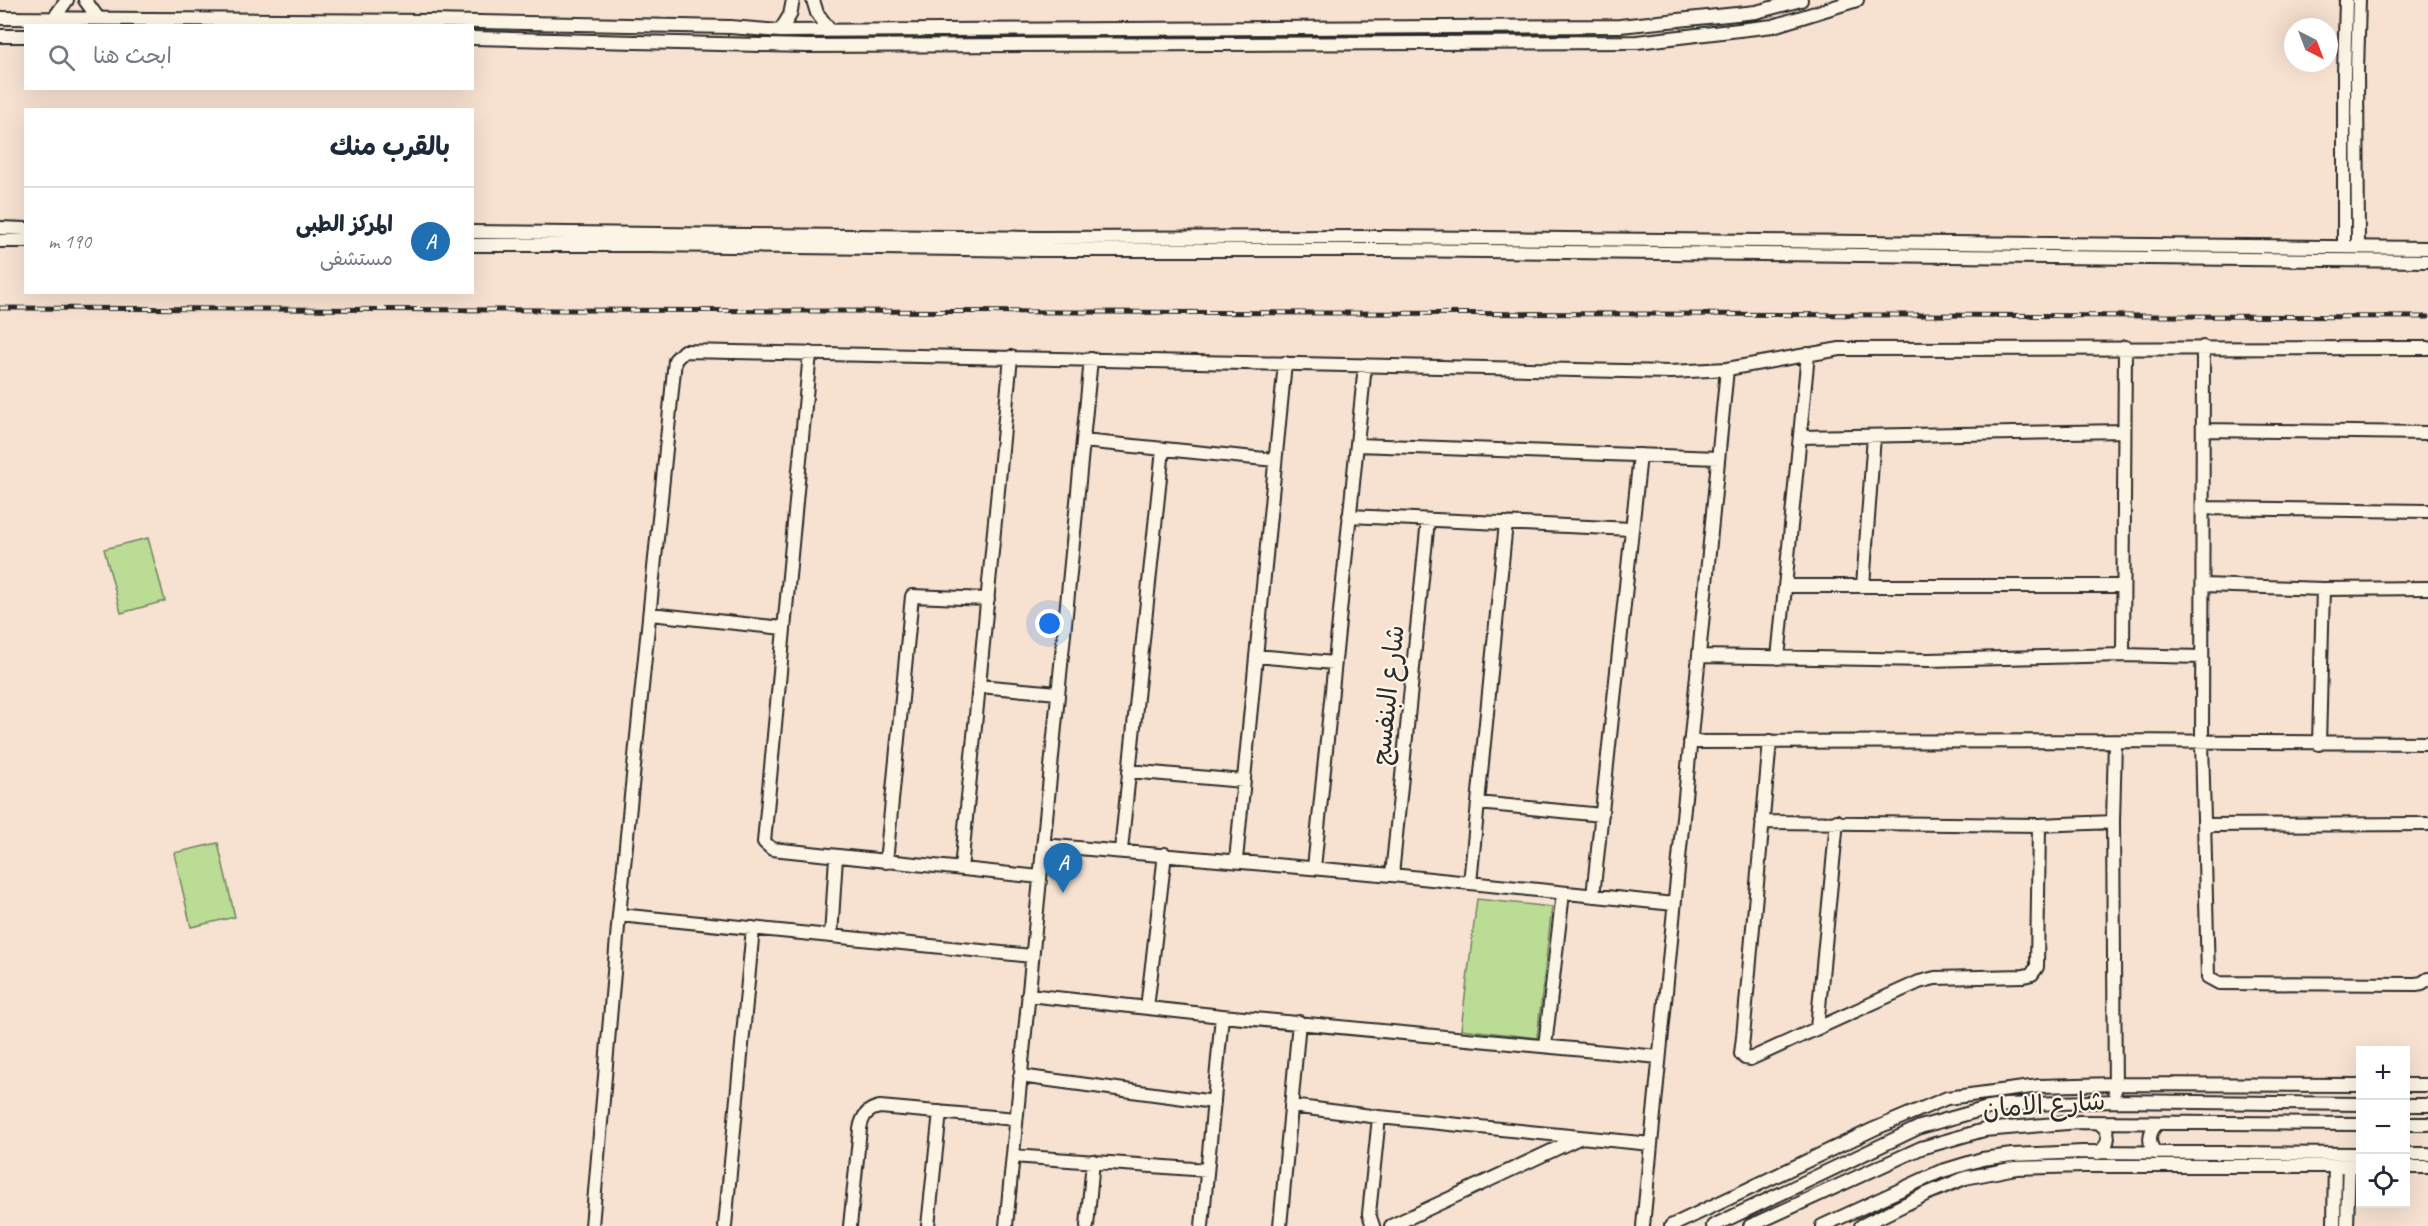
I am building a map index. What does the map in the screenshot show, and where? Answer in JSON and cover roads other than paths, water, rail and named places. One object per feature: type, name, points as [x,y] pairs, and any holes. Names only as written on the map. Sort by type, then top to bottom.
[{"type":"street","points":[[54,18],[67,0]]},
{"type":"street","points":[[85,0],[98,18]]},
{"type":"street","points":[[780,31],[790,15],[793,0]]},
{"type":"street","points":[[813,0],[817,13],[829,29]]},
{"type":"street","points":[[474,24],[730,27],[780,31],[1620,26],[1769,10],[1801,0]]},
{"type":"street","points":[[474,38],[730,44],[948,45],[1637,42],[1773,26],[1857,0]]},
{"type":"street","points":[[2344,247],[2346,0]]},
{"type":"street","points":[[2359,0],[2357,71],[2363,248],[2368,261]]},
{"type":"street","points":[[0,18],[424,24]]},
{"type":"street","points":[[1674,21],[1675,38]]},
{"type":"street","points":[[730,27],[730,44]]},
{"type":"street","points":[[948,29],[948,45]]},
{"type":"street","points":[[0,36],[24,36]]},
{"type":"street","points":[[0,228],[24,229]]},
{"type":"street","points":[[474,232],[1039,238],[1382,237],[2428,248]]},
{"type":"street","points":[[0,241],[24,241]]},
{"type":"street","points":[[474,245],[1884,254],[2428,261]]},
{"type":"street","points":[[2123,656],[2124,347]]},
{"type":"street","points":[[2203,347],[2201,657],[2208,976],[2219,983],[2416,984],[2428,979]]},
{"type":"street","points":[[592,1226],[619,915],[677,356],[688,350],[1671,372],[1727,369],[1840,349],[2428,348]]},
{"type":"street","points":[[810,353],[764,842],[772,849],[1040,877]]},
{"type":"street","points":[[1778,658],[1808,354]]},
{"type":"street","points":[[961,869],[1011,357]]},
{"type":"street","points":[[1006,1226],[1091,359]]},
{"type":"street","points":[[1236,860],[1285,363]]},
{"type":"street","points":[[1314,868],[1365,365]]},
{"type":"street","points":[[1643,1226],[1727,369]]},
{"type":"street","points":[[2203,430],[2428,433]]},
{"type":"street","points":[[1800,437],[2124,431]]},
{"type":"street","points":[[1863,586],[1874,436]]},
{"type":"street","points":[[1083,441],[1275,460]]},
{"type":"street","points":[[1357,445],[1718,458]]},
{"type":"street","points":[[1121,850],[1163,449]]},
{"type":"street","points":[[1593,896],[1640,455]]},
{"type":"street","points":[[2203,508],[2428,511]]},
{"type":"street","points":[[1349,516],[1632,529]]},
{"type":"street","name":"شارع البنفسج","points":[[1392,874],[1428,520]]},
{"type":"street","points":[[1470,883],[1506,524]]},
{"type":"street","points":[[2203,585],[2323,589],[2428,588]]},
{"type":"street","points":[[1785,586],[2123,586]]},
{"type":"street","points":[[2319,744],[2323,589]]},
{"type":"street","points":[[886,862],[912,596],[988,599]]},
{"type":"street","points":[[650,614],[783,628]]},
{"type":"street","points":[[1256,656],[1335,663]]},
{"type":"street","points":[[1699,656],[1929,660],[2123,656],[2201,657]]},
{"type":"street","points":[[979,686],[1058,693]]},
{"type":"street","points":[[1770,741],[1741,1054],[1745,1058],[1750,1059],[1886,995],[1935,978],[2032,974],[2037,967],[2038,825]]},
{"type":"street","points":[[2115,741],[2113,822],[2115,1101]]},
{"type":"street","points":[[1690,742],[2428,743]]},
{"type":"street","points":[[1129,771],[1243,781]]},
{"type":"street","points":[[1478,803],[1602,815]]},
{"type":"street","points":[[1762,822],[1837,821],[2038,825],[2113,822]]},
{"type":"street","points":[[1817,1028],[1837,821]]},
{"type":"street","points":[[2205,825],[2428,824]]},
{"type":"street","points":[[1043,845],[1392,874],[1674,904]]},
{"type":"street","points":[[1147,1008],[1165,855]]},
{"type":"street","points":[[831,936],[836,856]]},
{"type":"street","points":[[1545,1046],[1563,893]]},
{"type":"street","points":[[619,915],[1032,956]]},
{"type":"street","points":[[725,1226],[753,928]]},
{"type":"street","points":[[1028,995],[1222,1016],[1659,1057]]},
{"type":"street","points":[[1202,1226],[1222,1016]]},
{"type":"street","points":[[1280,1226],[1299,1022]]},
{"type":"street","points":[[1020,1076],[1214,1102]]},
{"type":"street","points":[[1671,1226],[1885,1124],[1947,1098],[2039,1086],[2356,1085]]},
{"type":"street","points":[[2410,1085],[2428,1086]]},
{"type":"street","points":[[1713,1226],[1920,1127],[1962,1114],[2006,1105],[2115,1101],[2356,1104]]},
{"type":"street","points":[[2410,1105],[2428,1105]]},
{"type":"street","points":[[1291,1106],[1651,1144]]},
{"type":"street","points":[[850,1226],[860,1129],[865,1114],[880,1107],[1016,1119]]},
{"type":"street","points":[[928,1226],[940,1112]]},
{"type":"street","points":[[1373,1226],[1369,1214],[1379,1117]]},
{"type":"street","points":[[2098,1152],[2105,1147],[2108,1138],[2107,1131],[2099,1123]]},
{"type":"street","name":"شارع الامان","points":[[1750,1226],[1920,1148],[1962,1135],[2006,1126],[2099,1123],[2356,1124]]},
{"type":"street","points":[[2156,1153],[2151,1146],[2150,1138],[2157,1124]]},
{"type":"street","points":[[2410,1124],[2428,1124]]},
{"type":"street","points":[[1391,1226],[1580,1137]]},
{"type":"street","name":"شارع الامان","points":[[1822,1226],[1953,1167],[1997,1157],[2098,1152],[2355,1160]]},
{"type":"street","points":[[2410,1154],[2428,1154]]},
{"type":"street","points":[[1012,1156],[1207,1170]]},
{"type":"street","points":[[1861,1226],[1965,1178],[2016,1168],[2335,1160],[2334,1226]]},
{"type":"street","points":[[2347,1226],[2355,1160]]},
{"type":"street","points":[[1087,1226],[1093,1161]]},
{"type":"street","points":[[2410,1167],[2428,1167]]},
{"type":"street","points":[[1812,1180],[1818,1194]]},
{"type":"street","points":[[1910,1185],[1917,1199]]},
{"type":"street","points":[[1887,1226],[1895,1209]]},
{"type":"railway","points":[[0,308],[2428,317]]},
{"type":"place","name":"المركز الطبى","points":[[1063,893]]}]
